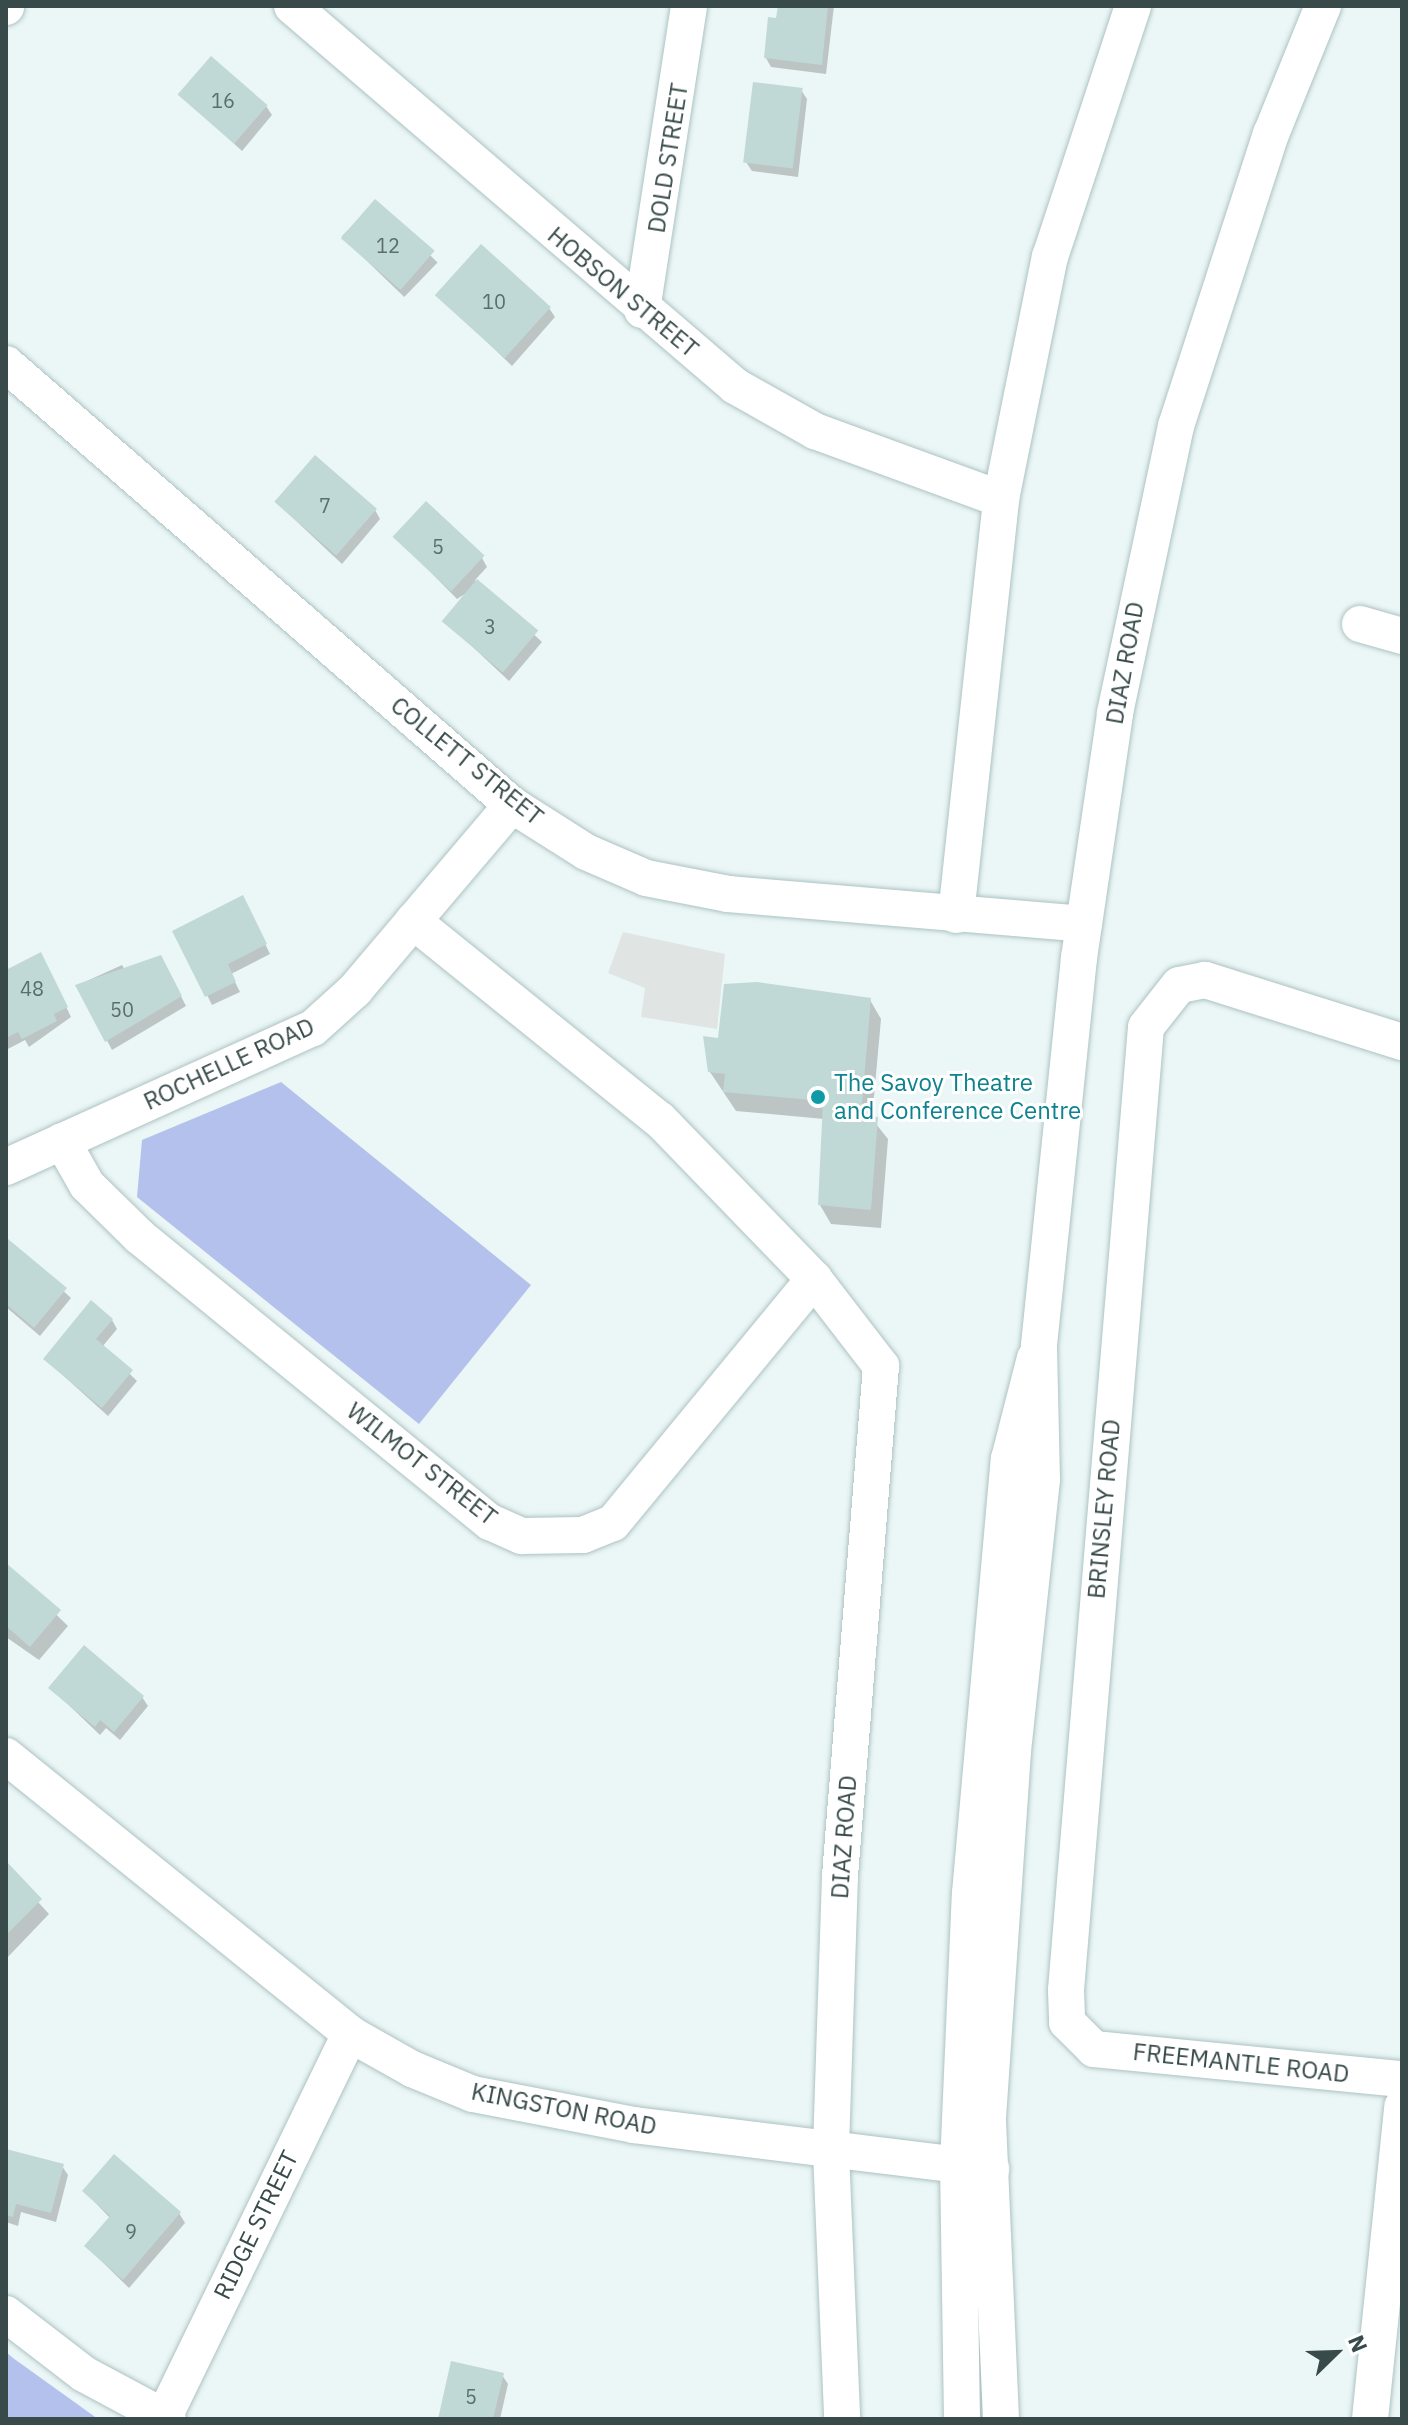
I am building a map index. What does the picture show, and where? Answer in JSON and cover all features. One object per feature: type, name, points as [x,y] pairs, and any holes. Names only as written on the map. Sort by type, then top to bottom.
[{"type":"street","name":"HOBSON STREET","points":[[292,6],[642,310],[771,411],[1001,499]]},
{"type":"street","name":"DOLD STREET","points":[[642,310],[689,6]]},
{"type":"street","points":[[956,915],[1001,499],[1050,257],[1133,6]]},
{"type":"street","name":"DIAZ ROAD","points":[[962,2419],[974,2167],[1042,1480],[1039,1345],[1084,924],[1115,713],[1176,426],[1271,134],[1323,6]]},
{"type":"street","name":"COLLETT STREET","points":[[6,364],[512,805],[607,863],[666,883],[956,915],[1084,924]]},
{"type":"street","points":[[1360,624],[1402,636]]},
{"type":"street","name":"ROCHELLE ROAD","points":[[6,1167],[313,1028],[413,921],[512,805]]},
{"type":"street","points":[[413,921],[660,1120],[814,1279]]},
{"type":"street","name":"BRINSLEY ROAD","points":[[1083,2041],[1067,2022],[1066,1990],[1146,1027],[1179,985],[1225,983],[1402,1042]]},
{"type":"street","name":"WILMOT STREET","points":[[62,1141],[87,1185],[140,1237],[490,1522],[522,1536],[583,1535],[613,1523],[814,1279]]},
{"type":"street","name":"DIAZ ROAD","points":[[814,1279],[875,1354],[884,1382],[840,1876],[831,2152],[842,2419]]},
{"type":"street","name":"KINGSTON ROAD","points":[[6,1756],[350,2034],[473,2094],[831,2152],[974,2167]]},
{"type":"street","name":"RIDGE STREET","points":[[166,2418],[350,2034]]},
{"type":"street","name":"FREEMANTLE ROAD","points":[[1083,2041],[1094,2049],[1402,2079]]},
{"type":"street","points":[[1370,2419],[1402,2107]]},
{"type":"street","name":"DIAZ ROAD","points":[[974,2167],[1001,2419]]},
{"type":"street","points":[[6,2314],[84,2374],[166,2418]]},
{"type":"shaded area","points":[[623,932],[725,954],[717,1029],[641,1017],[645,988],[608,973]]},
{"type":"shaded area","points":[[281,1082],[531,1285],[419,1424],[137,1197],[142,1140]]},
{"type":"shaded area","points":[[6,2352],[13,2358],[98,2419],[6,2419]]},
{"type":"building","points":[[778,6],[828,6],[822,65],[764,58],[768,17],[776,18]]},
{"type":"building","points":[[211,56],[268,105],[234,144],[178,94]]},
{"type":"building","points":[[753,82],[803,88],[793,168],[743,162]]},
{"type":"building","points":[[375,199],[435,251],[401,290],[341,238]]},
{"type":"building","points":[[481,244],[551,307],[505,358],[435,295]]},
{"type":"building","points":[[315,455],[377,509],[336,556],[274,502]]},
{"type":"building","points":[[426,501],[485,556],[451,591],[393,537]]},
{"type":"building","points":[[477,579],[538,630],[503,673],[442,621]]},
{"type":"building","points":[[243,895],[267,944],[228,964],[236,982],[205,997],[172,931]]},
{"type":"building","points":[[41,952],[68,1007],[54,1014],[57,1021],[22,1039],[18,1032],[6,1038],[6,970]]},
{"type":"building","points":[[161,955],[182,996],[105,1042],[75,985]]},
{"type":"building","name":"The Savoy Theatre and Conference Centre","points":[[757,982],[871,998],[861,1116],[878,1117],[871,1210],[818,1205],[823,1101],[723,1092],[725,1074],[708,1072],[703,1036],[718,1038],[724,984]]},
{"type":"building","points":[[8,1239],[67,1288],[34,1328],[6,1304]]},
{"type":"building","points":[[91,1300],[113,1319],[96,1339],[133,1370],[102,1408],[43,1359]]},
{"type":"building","points":[[6,1563],[61,1610],[30,1647],[6,1626]]},
{"type":"building","points":[[84,1645],[144,1696],[114,1732],[100,1720],[95,1727],[48,1688]]},
{"type":"building","points":[[6,1861],[42,1899],[6,1935]]},
{"type":"building","points":[[6,2149],[64,2164],[51,2213],[16,2204],[13,2217],[6,2215]]},
{"type":"building","points":[[114,2154],[181,2212],[123,2280],[84,2246],[110,2216],[82,2191]]},
{"type":"building","points":[[451,2361],[504,2373],[493,2419],[438,2419]]},
{"type":"place","name":"The Savoy Theatre and Conference Centre","points":[[818,1097]]}]
